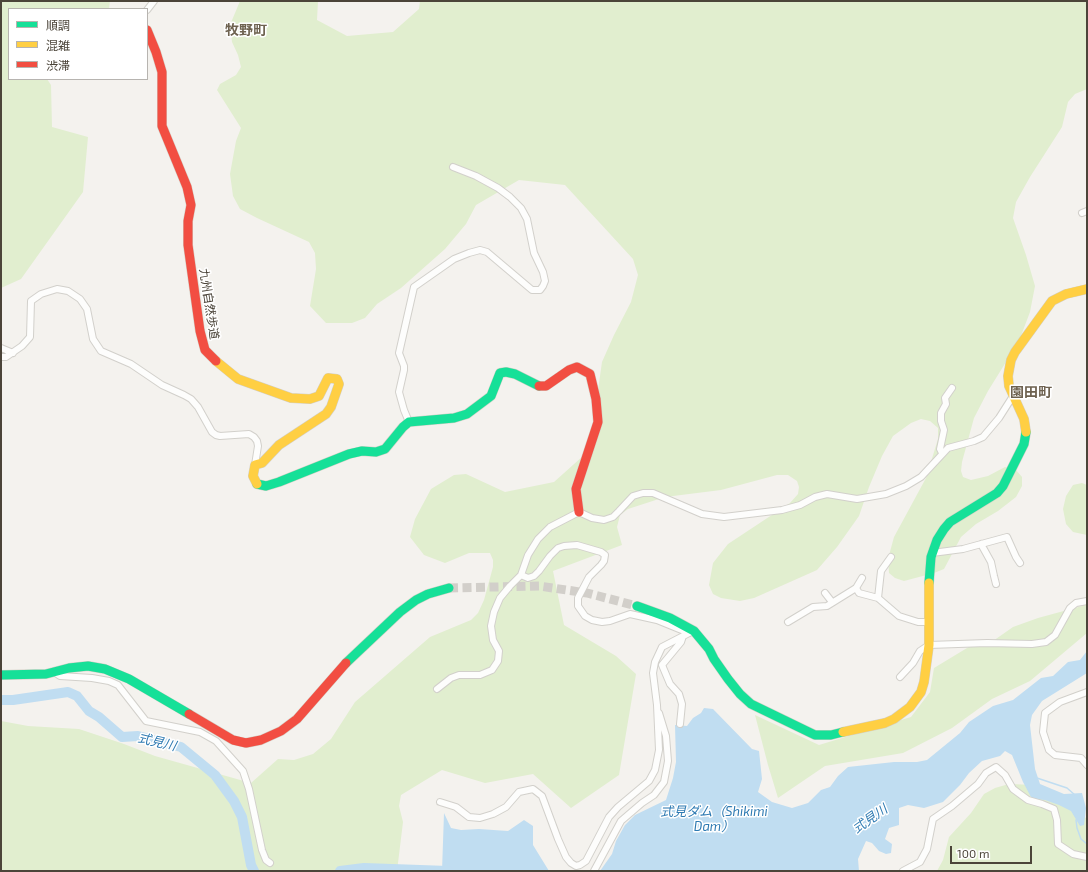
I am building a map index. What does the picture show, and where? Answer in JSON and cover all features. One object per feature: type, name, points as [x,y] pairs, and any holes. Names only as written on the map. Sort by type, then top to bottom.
[{"type":"street","name":"九州自然歩道","points":[[148,32],[162,72],[162,126],[187,187],[191,205],[188,221],[188,245],[200,331],[205,350],[238,379],[291,398],[310,399],[319,396],[328,378],[337,379],[339,384],[331,407],[326,414],[279,445],[262,463],[255,465]]},
{"type":"street","points":[[410,422],[404,410],[399,392],[404,370],[399,353],[414,287],[454,260],[480,250],[487,252],[532,290],[540,290],[545,281],[543,272],[534,253],[527,219],[521,208],[498,188],[476,176],[453,167]]},
{"type":"street","points":[[1,357],[6,357],[22,346],[30,337],[31,301],[41,294],[57,289],[68,291],[80,299],[87,309],[93,339],[101,351],[131,364],[162,386],[191,399],[198,407],[212,432],[216,435],[249,434],[254,437],[258,446],[253,476],[257,484],[266,486],[349,454],[362,451],[376,452],[385,449],[403,426],[410,422],[449,418],[466,414],[491,396],[500,373],[506,372],[516,374],[538,386],[546,386],[569,370],[577,367],[590,374],[596,399],[598,422],[576,490],[579,512]]},
{"type":"street","points":[[637,606],[670,618],[692,632],[709,649],[728,680],[750,704],[815,735],[825,736],[894,720],[910,707],[921,692],[924,682],[929,645],[929,579],[932,553],[937,540],[944,528],[954,519],[997,493],[1003,486],[1024,444],[1026,426],[1020,408],[1009,386],[1008,376],[1015,352],[1052,301],[1060,296],[1087,289]]},
{"type":"street","points":[[1,348],[12,352]]},
{"type":"street","points":[[942,453],[940,448],[944,430],[941,413],[946,404],[945,398],[952,388]]},
{"type":"street","points":[[579,512],[592,518],[604,520],[612,517],[633,496],[643,493],[653,493],[702,514],[724,517],[751,515],[782,510],[800,505],[815,496],[827,494],[857,499],[870,498],[886,494],[906,486],[920,477],[942,453],[952,446],[974,441],[983,437],[999,418],[1013,396]]},
{"type":"street","points":[[437,689],[451,678],[459,675],[480,675],[492,670],[498,661],[499,651],[493,640],[491,626],[494,612],[500,598],[521,575],[528,555],[538,539],[550,527],[579,512]]},
{"type":"street","points":[[932,553],[963,549],[1007,537],[1020,563]]},
{"type":"street","points":[[981,544],[991,562],[996,584]]},
{"type":"street","points":[[521,575],[528,578],[534,576],[558,548],[577,545],[595,550],[605,555],[604,561],[589,577],[578,598],[578,606],[585,616],[592,620],[602,622],[610,621],[630,614],[657,620],[692,632]]},
{"type":"street","points":[[878,598],[881,571],[891,557]]},
{"type":"street","points":[[788,622],[813,607],[827,606],[856,588],[862,578]]},
{"type":"street","points":[[1,675],[46,674],[69,668],[88,666],[105,669],[129,679],[232,740],[246,743],[267,738],[281,731],[297,719],[346,663],[400,612],[416,600],[428,594],[448,588]]},
{"type":"street","points":[[856,588],[859,593],[878,598],[899,616],[918,622],[929,622]]},
{"type":"street","points":[[825,593],[832,602]]},
{"type":"street","points":[[900,677],[913,663],[920,651],[929,645],[987,643],[1032,644],[1046,642],[1055,635],[1070,608],[1076,603],[1087,601]]},
{"type":"street","points":[[440,802],[456,807],[468,817],[480,818],[493,814],[506,806],[519,792],[533,789],[542,796],[566,857],[570,863],[576,866],[586,861],[609,817],[618,807],[649,781],[656,770],[658,750],[657,709],[653,672],[655,662],[662,647],[692,632]]},
{"type":"street","points":[[680,724],[682,704],[679,694],[670,684],[662,665],[681,642],[683,636]]},
{"type":"street","points":[[54,672],[60,676],[109,680],[118,685],[146,721],[200,732],[216,741],[243,771],[249,789],[262,850],[270,863]]},
{"type":"street","points":[[1087,692],[1060,702],[1044,713],[1043,732],[1049,750],[1055,754],[1081,758],[1087,765]]},
{"type":"street","points":[[594,871],[621,821],[637,806],[654,795],[664,782],[668,754],[666,736],[657,709]]},
{"type":"street","points":[[903,871],[920,862],[927,849],[933,819],[952,806],[978,784],[986,773],[996,767],[1004,775],[1013,789],[1028,800],[1054,809],[1057,820],[1058,844],[1073,854],[1087,857]]},
{"type":"green space","points":[[1,1],[110,1],[109,8],[8,8],[8,80],[48,80],[51,85],[52,127],[88,137],[83,192],[21,279],[1,288]]},
{"type":"green space","points":[[240,1],[318,1],[317,20],[347,36],[393,32],[419,9],[420,1],[1087,1],[1087,89],[1075,94],[1068,102],[1062,127],[1016,202],[1013,218],[1035,286],[1030,312],[1019,341],[988,391],[974,418],[962,462],[961,471],[963,477],[971,480],[988,476],[1005,467],[1016,470],[1022,477],[1022,486],[1016,497],[998,511],[976,524],[961,537],[944,569],[904,581],[895,578],[889,573],[888,559],[894,537],[926,478],[938,439],[938,428],[930,421],[921,419],[911,423],[893,436],[882,456],[859,516],[837,547],[817,570],[754,598],[740,601],[721,598],[713,594],[709,585],[713,563],[728,544],[790,503],[798,494],[799,487],[797,481],[788,475],[777,475],[721,490],[665,497],[628,509],[620,515],[617,527],[622,545],[553,571],[564,625],[616,656],[636,674],[619,775],[571,808],[533,774],[485,783],[442,770],[401,795],[399,806],[403,822],[397,871],[1,871],[1,721],[28,726],[79,729],[155,756],[251,783],[278,759],[294,760],[313,754],[331,739],[355,702],[430,637],[471,620],[478,613],[484,600],[493,567],[493,560],[490,553],[469,553],[445,563],[424,555],[410,537],[415,519],[431,489],[454,475],[466,474],[505,492],[554,482],[583,456],[602,414],[598,390],[602,362],[631,302],[638,275],[633,259],[565,185],[519,180],[476,205],[466,224],[445,249],[401,288],[377,304],[365,318],[352,323],[326,323],[310,306],[316,269],[315,253],[309,242],[240,209],[233,196],[230,174],[236,141],[241,128],[217,90],[220,84],[236,75],[241,67],[238,55],[232,42],[230,25]]},
{"type":"green space","points":[[1082,483],[1087,485],[1087,535],[1073,532],[1066,524],[1063,509],[1066,496],[1073,485]]},
{"type":"green space","points":[[1087,602],[1087,633],[1030,681],[992,699],[952,728],[903,753],[825,766],[778,798],[755,715],[819,745],[911,717],[930,692],[934,668],[972,645],[993,641],[1013,627],[1038,618],[1082,606]]},
{"type":"green space","points":[[1009,784],[1035,785],[1057,793],[1087,819],[1087,871],[937,871],[943,860],[949,837],[971,813],[984,794],[995,788]]},
{"type":"water","name":"式見ダム（Shikimi Dam）","points":[[1087,651],[1087,673],[1042,701],[1032,715],[1030,725],[1035,769],[1040,784],[1064,794],[1082,793],[1086,808],[1084,825],[1080,826],[1071,811],[1059,805],[1045,800],[1032,799],[1012,755],[1005,751],[1000,756],[982,761],[943,802],[924,808],[908,805],[899,808],[899,825],[889,828],[885,839],[892,844],[891,853],[886,854],[879,851],[872,843],[866,841],[858,859],[859,871],[600,871],[612,854],[616,841],[625,825],[635,815],[666,800],[676,762],[675,725],[687,726],[693,718],[701,713],[704,708],[713,709],[752,749],[759,751],[762,779],[758,792],[772,802],[792,808],[808,803],[821,790],[830,787],[838,776],[848,767],[927,760],[960,733],[969,722],[993,706],[1013,700],[1041,678],[1053,676],[1068,662],[1080,660]]},
{"type":"water","points":[[444,813],[451,828],[461,830],[479,829],[508,831],[524,820],[533,826],[533,845],[549,871],[442,871]]},
{"type":"waterway","name":"式見川","points":[[1,700],[13,700],[68,692],[77,696],[89,711],[99,717],[122,737],[138,736],[181,747],[215,775],[234,801],[242,817],[251,865],[254,871]]},
{"type":"waterway","points":[[1037,778],[1067,788],[1075,795]]},
{"type":"waterway","points":[[1076,820],[1081,839],[1087,844]]},
{"type":"waterway","name":"式見川","points":[[340,871],[364,868],[448,871]]},
{"type":"tunnel","points":[[449,588],[539,586],[587,593],[637,606]]},
{"type":"traffic: fast","points":[[257,484],[266,486],[279,482],[349,454],[362,451],[376,452],[385,449],[409,422],[454,418],[467,414],[491,396],[500,373],[506,372],[515,374],[539,386]]},
{"type":"traffic: fast","points":[[929,583],[931,557],[937,540],[944,529],[950,522],[997,493],[1003,486],[1024,444],[1026,432]]},
{"type":"traffic: fast","points":[[346,663],[400,612],[416,600],[428,594],[449,588]]},
{"type":"traffic: fast","points":[[637,606],[670,618],[694,631],[709,649],[728,679],[740,694],[751,704],[815,735],[831,735],[843,732]]},
{"type":"traffic: fast","points":[[1,675],[46,674],[69,668],[88,666],[105,669],[129,679],[189,714]]},
{"type":"traffic: slow","points":[[1026,432],[1024,419],[1009,386],[1008,376],[1011,360],[1015,352],[1052,301],[1066,294],[1087,289]]},
{"type":"traffic: slow","points":[[216,361],[238,379],[291,398],[310,399],[319,396],[328,378],[337,379],[339,384],[331,407],[326,414],[279,445],[262,463],[255,465],[253,476],[257,484]]},
{"type":"traffic: slow","points":[[843,732],[885,723],[894,719],[910,707],[921,692],[924,682],[929,645],[929,583]]},
{"type":"traffic: jam","points":[[148,32],[162,72],[162,126],[187,187],[191,205],[188,221],[188,245],[200,331],[205,350],[216,361]]},
{"type":"traffic: jam","points":[[539,386],[546,386],[569,370],[577,367],[590,374],[596,399],[598,422],[576,489],[579,512]]},
{"type":"traffic: jam","points":[[189,714],[233,740],[246,743],[261,740],[281,731],[297,719],[346,663]]},
{"type":"district","name":"牧野町","points":[[246,30]]},
{"type":"district","name":"園田町","points":[[1031,392]]}]
